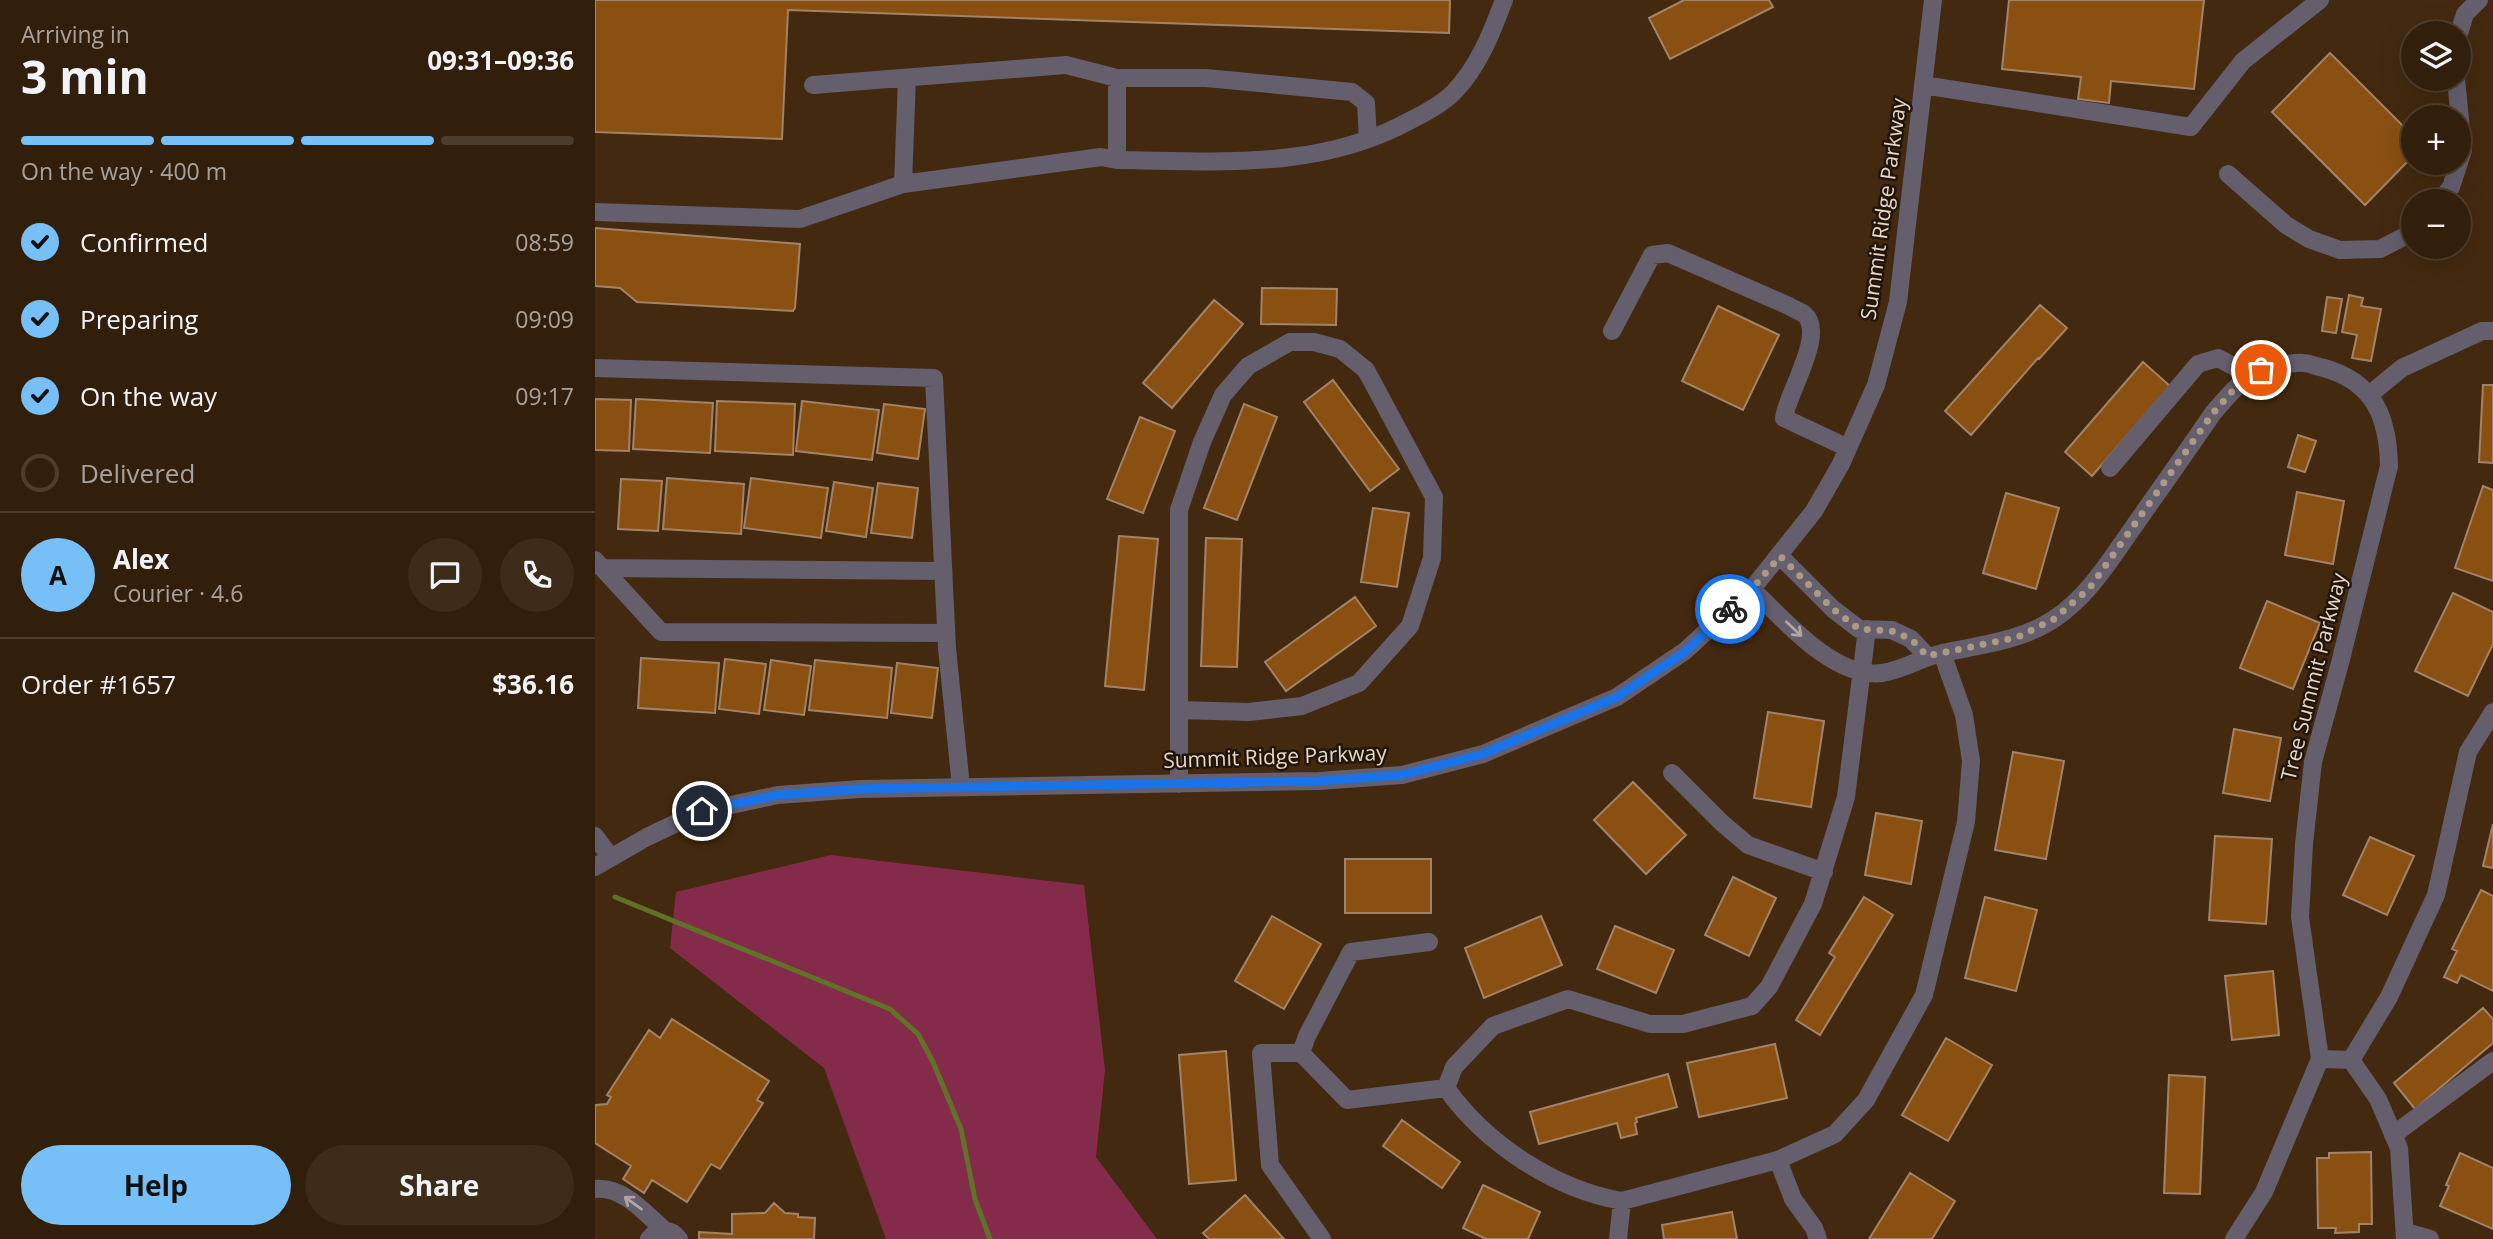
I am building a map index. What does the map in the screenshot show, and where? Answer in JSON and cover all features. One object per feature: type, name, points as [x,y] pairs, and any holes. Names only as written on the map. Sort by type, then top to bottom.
[{"type":"street","points":[[595,212],[800,219],[903,184],[1101,157],[1117,160],[1254,161],[1320,155],[1391,132],[1452,94],[1468,75],[1493,31],[1504,0]]},
{"type":"street","name":"Summit Ridge Parkway","points":[[603,863],[647,837],[702,811],[778,795],[860,789],[1319,781],[1402,775],[1483,754],[1617,697],[1685,652],[1752,589],[1814,511],[1848,448],[1876,385],[1898,302],[1933,0]]},
{"type":"street","points":[[1923,85],[2191,127],[2243,61],[2320,0]]},
{"type":"street","points":[[2463,21],[2465,14],[2479,0]]},
{"type":"street","points":[[813,85],[1066,65],[1117,78],[1206,78],[1352,92],[1366,103],[1369,139]]},
{"type":"street","points":[[903,184],[907,78]]},
{"type":"street","points":[[1117,78],[1117,160]]},
{"type":"street","points":[[2228,174],[2286,225],[2309,239],[2340,250],[2380,249],[2401,238]]},
{"type":"street","points":[[1612,331],[1652,255],[1668,253],[1789,306],[1806,315],[1812,329],[1812,342],[1785,405],[1784,418],[1848,448]]},
{"type":"street","points":[[2369,395],[2402,368],[2483,331],[2493,331]]},
{"type":"street","points":[[1179,710],[1249,712],[1302,706],[1359,683],[1410,626],[1432,558],[1434,497],[1366,370],[1340,349],[1314,342],[1290,342],[1248,366],[1223,395],[1202,442],[1179,510],[1179,710],[1179,784]]},
{"type":"street","points":[[2110,468],[2198,364],[2218,358],[2252,376]]},
{"type":"street","name":"Tree Summit Parkway","points":[[1752,589],[1808,642],[1841,664],[1860,671],[1881,673],[1935,654],[2018,637],[2054,619],[2089,589],[2213,413],[2237,386],[2261,370],[2303,362],[2342,373],[2369,395],[2378,409],[2388,436],[2389,466],[2313,762],[2304,844],[2300,917],[2320,1059]]},
{"type":"street","points":[[595,368],[935,378],[946,633],[961,787]]},
{"type":"street","points":[[1446,1088],[1461,1109],[1491,1137],[1526,1161],[1558,1180],[1596,1196],[1622,1201],[1778,1160],[1835,1134],[1866,1100],[1924,995],[1966,822],[1971,761],[1964,715],[1935,654],[1892,631],[1859,629],[1833,609],[1780,556]]},
{"type":"street","points":[[599,564],[943,571]]},
{"type":"street","points":[[599,564],[661,632],[946,633]]},
{"type":"street","points":[[1446,1088],[1454,1067],[1493,1026],[1568,999],[1650,1024],[1683,1024],[1752,1006],[1769,988],[1813,904],[1846,797],[1867,629]]},
{"type":"street","points":[[2351,1060],[2389,997],[2436,895],[2468,752],[2493,712]]},
{"type":"street","points":[[1672,773],[1748,845],[1824,872]]},
{"type":"street","points":[[595,836],[603,863]]},
{"type":"street","points":[[1301,1053],[1307,1036],[1351,952],[1429,942]]},
{"type":"street","points":[[1322,1239],[1270,1165],[1261,1053],[1301,1053],[1347,1100],[1446,1088]]},
{"type":"street","points":[[2234,1239],[2264,1192],[2320,1059],[2351,1060]]},
{"type":"street","points":[[2351,1060],[2378,1099],[2399,1148],[2406,1236],[2430,1239]]},
{"type":"street","points":[[2393,1135],[2493,1061]]},
{"type":"street","points":[[1778,1160],[1793,1199],[1814,1228],[1818,1239]]},
{"type":"street","points":[[595,1189],[615,1191],[635,1203],[664,1236]]},
{"type":"street","points":[[1618,1239],[1622,1201]]},
{"type":"shaded area","points":[[831,855],[1084,885],[1105,1070],[1096,1157],[1157,1239],[886,1239],[824,1068],[670,948],[676,892]]},
{"type":"building","points":[[595,0],[1450,0],[1449,33],[788,10],[782,139],[595,132]]},
{"type":"building","points":[[1684,0],[1769,0],[1773,7],[1670,59],[1649,18]]},
{"type":"building","points":[[2009,0],[2204,0],[2194,89],[2111,81],[2109,103],[2078,99],[2081,77],[2002,69]]},
{"type":"building","points":[[2330,53],[2401,124],[2401,168],[2365,205],[2272,112]]},
{"type":"building","points":[[595,228],[800,244],[795,308],[793,311],[637,302],[620,288],[595,286]]},
{"type":"building","points":[[1262,288],[1337,289],[1336,325],[1261,324]]},
{"type":"building","points":[[2349,295],[2363,298],[2361,306],[2381,309],[2371,361],[2352,358],[2357,335],[2342,332]]},
{"type":"building","points":[[2327,297],[2342,299],[2336,333],[2322,331]]},
{"type":"building","points":[[1214,300],[1243,324],[1172,408],[1143,383]]},
{"type":"building","points":[[2040,305],[2067,328],[1971,435],[1945,411]]},
{"type":"building","points":[[1718,306],[1779,335],[1743,410],[1682,381]]},
{"type":"building","points":[[2143,362],[2170,386],[2092,476],[2065,452]]},
{"type":"building","points":[[1333,380],[1399,469],[1370,491],[1304,402]]},
{"type":"building","points":[[2483,385],[2493,385],[2493,463],[2479,462]]},
{"type":"building","points":[[595,399],[631,400],[629,451],[595,450]]},
{"type":"building","points":[[636,399],[713,403],[710,453],[633,449]]},
{"type":"building","points":[[717,401],[795,404],[793,455],[715,451]]},
{"type":"building","points":[[802,401],[879,410],[872,460],[796,451]]},
{"type":"building","points":[[884,404],[925,409],[918,459],[877,453]]},
{"type":"building","points":[[1244,404],[1277,417],[1237,520],[1204,508]]},
{"type":"building","points":[[1140,417],[1175,431],[1143,513],[1107,499]]},
{"type":"building","points":[[2298,435],[2316,441],[2305,472],[2288,467]]},
{"type":"building","points":[[667,478],[744,484],[741,534],[663,529]]},
{"type":"building","points":[[751,478],[828,488],[821,538],[744,528]]},
{"type":"building","points":[[621,479],[662,481],[658,531],[618,529]]},
{"type":"building","points":[[834,482],[873,488],[866,537],[826,531]]},
{"type":"building","points":[[878,483],[918,488],[912,538],[871,533]]},
{"type":"building","points":[[2483,486],[2493,490],[2493,581],[2455,568]]},
{"type":"building","points":[[2297,492],[2344,501],[2333,564],[2285,555]]},
{"type":"building","points":[[2006,493],[2059,508],[2036,589],[1983,573]]},
{"type":"building","points":[[1373,508],[1409,513],[1397,587],[1361,582]]},
{"type":"building","points":[[1119,536],[1158,539],[1144,690],[1105,686]]},
{"type":"building","points":[[1206,538],[1242,539],[1237,667],[1201,666]]},
{"type":"building","points":[[2453,593],[2493,612],[2493,644],[2468,696],[2415,671]]},
{"type":"building","points":[[1355,597],[1376,626],[1286,691],[1265,662]]},
{"type":"building","points":[[2267,601],[2320,623],[2293,689],[2240,668]]},
{"type":"building","points":[[641,658],[719,663],[715,713],[638,708]]},
{"type":"building","points":[[725,659],[766,664],[759,714],[719,709]]},
{"type":"building","points":[[771,660],[811,666],[804,715],[764,710]]},
{"type":"building","points":[[815,660],[892,668],[887,718],[809,710]]},
{"type":"building","points":[[897,663],[938,668],[932,718],[891,713]]},
{"type":"building","points":[[1768,712],[1824,721],[1811,807],[1754,798]]},
{"type":"building","points":[[2234,729],[2281,738],[2270,801],[2223,793]]},
{"type":"building","points":[[2013,752],[2064,761],[2046,859],[1995,850]]},
{"type":"building","points":[[1633,782],[1686,835],[1646,874],[1594,820]]},
{"type":"building","points":[[1876,813],[1922,821],[1911,884],[1865,875]]},
{"type":"building","points":[[2493,824],[2493,868],[2483,866]]},
{"type":"building","points":[[2215,836],[2272,839],[2266,924],[2209,920]]},
{"type":"building","points":[[2370,837],[2414,856],[2387,915],[2343,895]]},
{"type":"building","points":[[1345,859],[1431,859],[1431,913],[1345,913]]},
{"type":"building","points":[[1733,877],[1776,898],[1749,956],[1705,935]]},
{"type":"building","points":[[2481,890],[2493,896],[2493,991],[2461,975],[2457,983],[2444,977],[2457,951],[2452,949]]},
{"type":"building","points":[[1864,897],[1893,915],[1820,1035],[1796,1020],[1835,957],[1829,953]]},
{"type":"building","points":[[1985,897],[2037,910],[2016,991],[1965,978]]},
{"type":"building","points":[[1272,916],[1321,944],[1284,1009],[1235,981]]},
{"type":"building","points":[[1541,916],[1562,965],[1484,998],[1465,948]]},
{"type":"building","points":[[1615,926],[1674,950],[1656,993],[1597,969]]},
{"type":"building","points":[[2273,971],[2279,1035],[2232,1040],[2225,976]]},
{"type":"building","points":[[2483,1008],[2493,1019],[2493,1043],[2415,1109],[2394,1083]]},
{"type":"building","points":[[672,1019],[769,1081],[757,1100],[763,1103],[720,1169],[711,1164],[687,1202],[652,1180],[644,1193],[623,1179],[631,1166],[595,1143],[596,1105],[607,1104],[611,1097],[607,1095],[649,1030],[660,1038]]},
{"type":"building","points":[[1946,1038],[1992,1065],[1948,1141],[1902,1115]]},
{"type":"building","points":[[1775,1044],[1787,1098],[1699,1117],[1687,1063]]},
{"type":"building","points":[[1226,1051],[1236,1180],[1189,1184],[1179,1055]]},
{"type":"building","points":[[1668,1074],[1677,1107],[1636,1118],[1637,1134],[1621,1138],[1617,1123],[1539,1144],[1530,1112]]},
{"type":"building","points":[[2169,1075],[2205,1077],[2200,1194],[2164,1193]]},
{"type":"building","points":[[1402,1120],[1460,1162],[1442,1188],[1383,1146]]},
{"type":"building","points":[[2371,1152],[2372,1224],[2359,1224],[2359,1232],[2335,1233],[2336,1228],[2318,1228],[2317,1158],[2329,1158],[2329,1153]]},
{"type":"building","points":[[2460,1153],[2493,1168],[2493,1229],[2440,1206]]},
{"type":"building","points":[[1910,1173],[1955,1201],[1932,1239],[1869,1239]]},
{"type":"building","points":[[1483,1185],[1540,1212],[1528,1239],[1486,1239],[1463,1228]]},
{"type":"building","points":[[1245,1195],[1284,1239],[1209,1239],[1203,1233]]},
{"type":"building","points":[[774,1203],[785,1213],[815,1218],[814,1239],[699,1239],[699,1232],[732,1234],[732,1214],[765,1213]]},
{"type":"building","points":[[1732,1212],[1737,1239],[1664,1239],[1662,1225]]},
{"type":"waterway","points":[[615,897],[890,1009],[918,1034],[933,1062],[961,1129],[975,1199],[990,1239]]},
{"type":"way so far","points":[[1730,609],[1752,589],[1780,556],[1833,609],[1859,629],[1892,631],[1911,639],[1927,656],[2018,637],[2054,619],[2089,589],[2213,413],[2237,386],[2261,370]]},
{"type":"route","points":[[702,811],[778,795],[860,789],[1319,781],[1402,775],[1483,754],[1617,697],[1685,652],[1730,609]]}]
